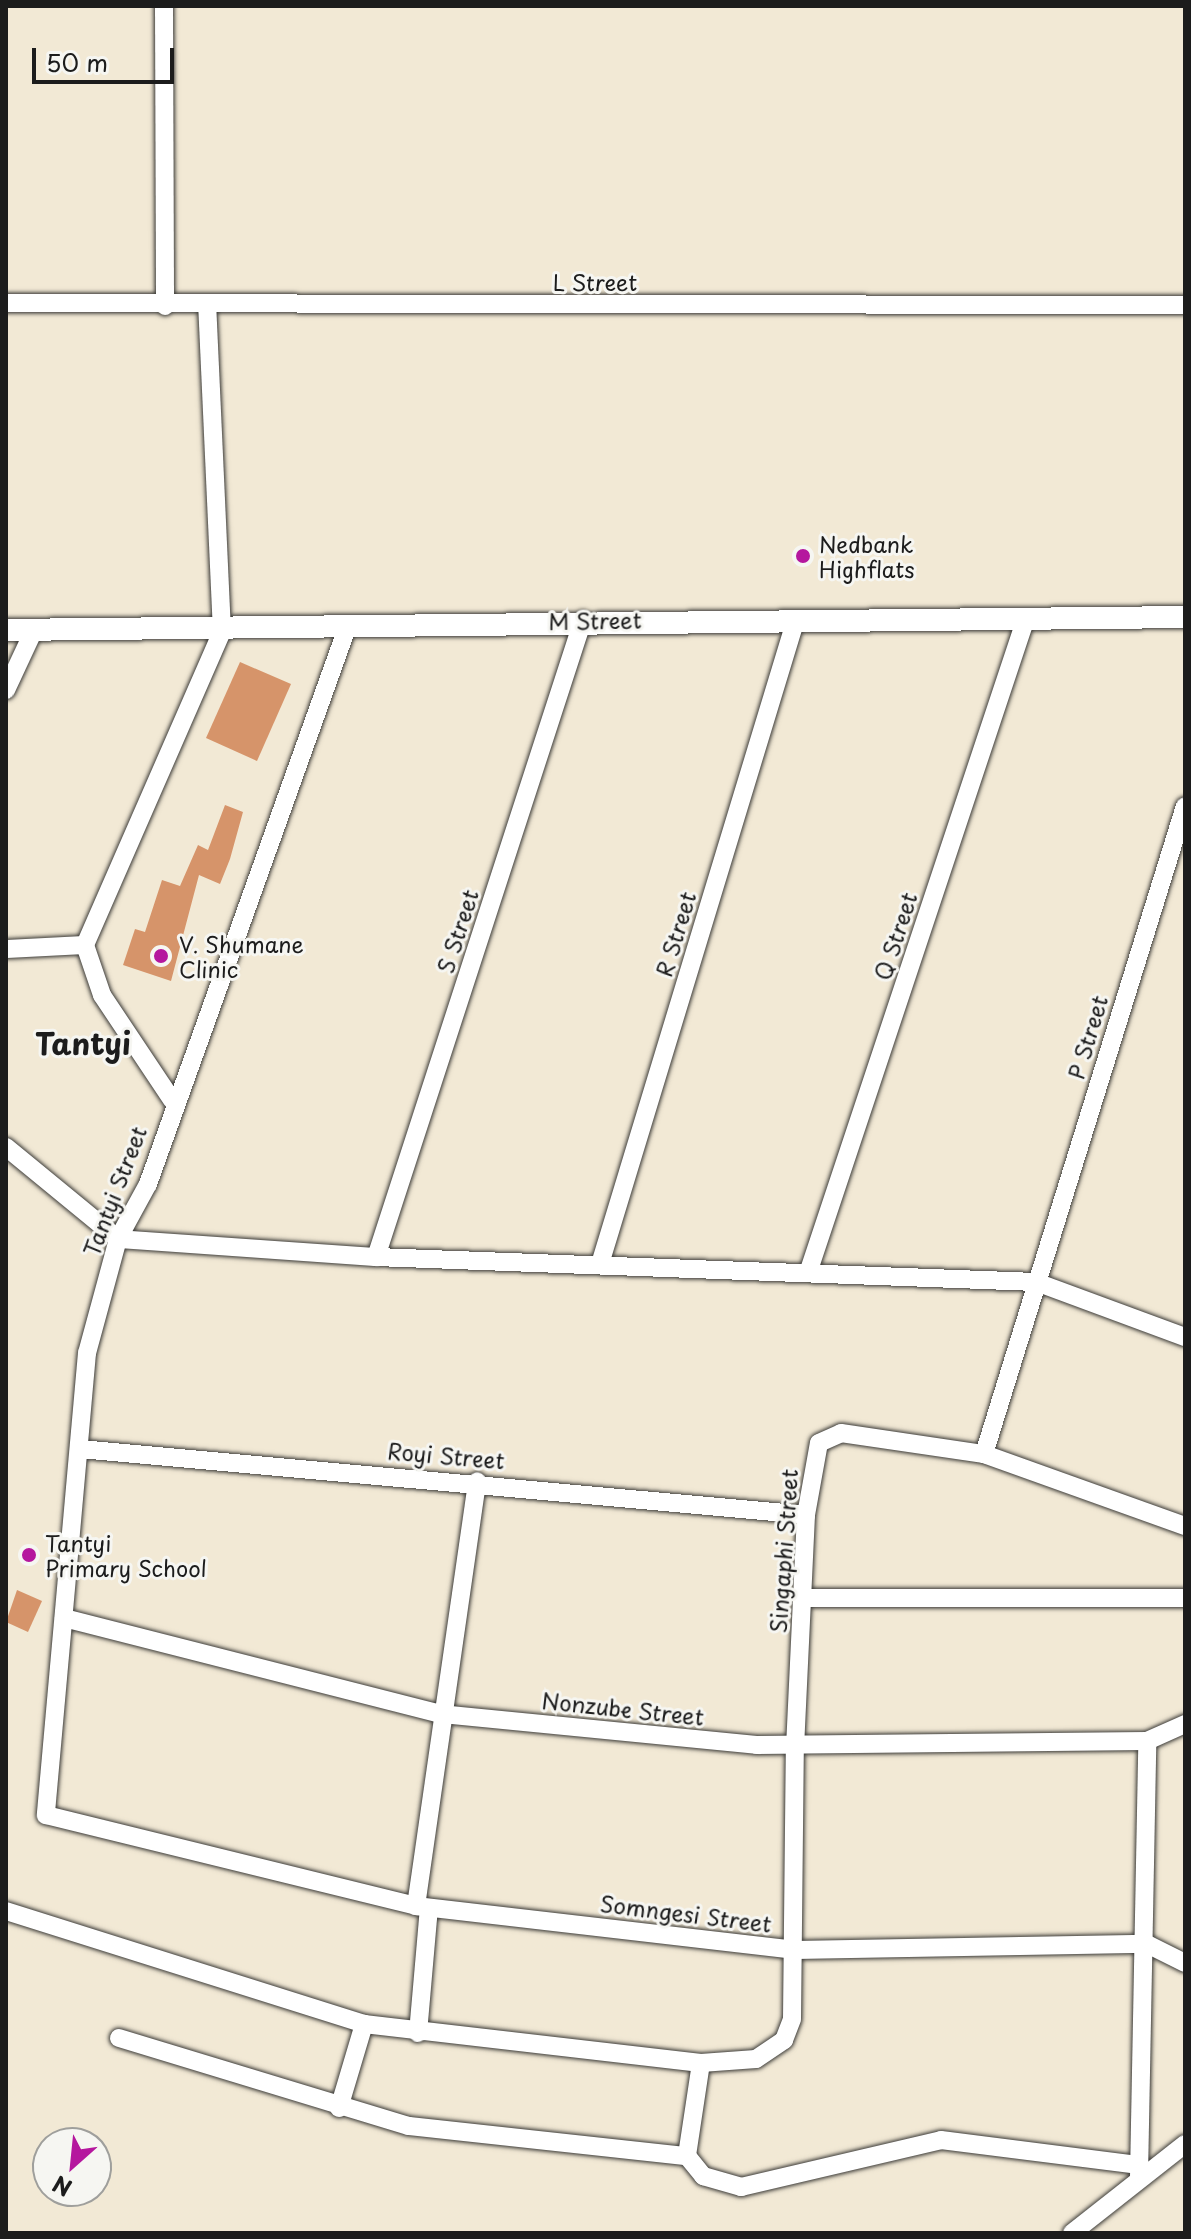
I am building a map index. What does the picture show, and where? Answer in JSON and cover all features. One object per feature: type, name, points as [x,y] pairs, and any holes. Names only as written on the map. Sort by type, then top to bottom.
[{"type":"street","points":[[164,6],[165,306]]},
{"type":"street","name":"L Street","points":[[6,303],[165,306],[1185,305]]},
{"type":"street","points":[[172,1100],[102,995],[85,945],[222,632],[207,306]]},
{"type":"street","name":"M Street","points":[[6,630],[222,632],[583,620],[1185,617]]},
{"type":"street","name":"Q Street","points":[[809,1270],[1026,618]]},
{"type":"street","name":"R Street","points":[[600,1264],[796,619]]},
{"type":"street","name":"S Street","points":[[376,1257],[583,620]]},
{"type":"street","name":"Tantyi Street","points":[[43,1798],[64,1618],[87,1353],[118,1239],[148,1184],[172,1100],[347,628]]},
{"type":"street","points":[[6,690],[34,630]]},
{"type":"street","name":"P Street","points":[[984,1454],[1185,806]]},
{"type":"street","points":[[6,949],[85,945]]},
{"type":"street","points":[[6,1147],[118,1239],[376,1257],[809,1270],[1036,1282],[1185,1337]]},
{"type":"street","name":"Singaphi Street","points":[[6,1911],[364,2024],[418,2033],[701,2063],[756,2059],[784,2040],[795,1950],[795,1748],[806,1515],[816,1449],[828,1437],[984,1454],[1185,1526]]},
{"type":"street","name":"Royi Street","points":[[80,1449],[477,1481],[806,1515]]},
{"type":"street","points":[[418,2033],[423,1907],[441,1714],[477,1481]]},
{"type":"street","points":[[803,1598],[1185,1598]]},
{"type":"street","name":"Nonzube Street","points":[[64,1618],[441,1714],[795,1748],[1147,1741],[1185,1724]]},
{"type":"street","points":[[1139,2170],[1147,1944],[1147,1741]]},
{"type":"street","name":"Somngesi Street","points":[[43,1798],[56,1821],[423,1907],[795,1950],[1147,1944]]},
{"type":"street","points":[[1147,1944],[1185,1963]]},
{"type":"street","points":[[339,2108],[364,2024]]},
{"type":"street","points":[[119,2038],[339,2108],[450,2133],[687,2156],[703,2176],[741,2187],[941,2140],[1139,2170]]},
{"type":"street","points":[[687,2156],[701,2063]]},
{"type":"street","points":[[1072,2233],[1139,2170],[1185,2144]]},
{"type":"building","points":[[240,662],[291,684],[257,761],[206,738]]},
{"type":"building","points":[[225,805],[243,812],[230,859],[220,884],[199,875],[171,981],[123,965],[135,929],[145,932],[162,880],[180,886],[198,845],[208,850]]},
{"type":"building","points":[[17,1590],[42,1601],[28,1632],[6,1622]]},
{"type":"place","name":"Nedbank Highflats","points":[[803,556]]},
{"type":"place","name":"V. Shumane Clinic","points":[[161,956]]},
{"type":"place","name":"Tantyi Primary School","points":[[29,1555]]},
{"type":"district","name":"Tantyi","points":[[83,1043]]}]
